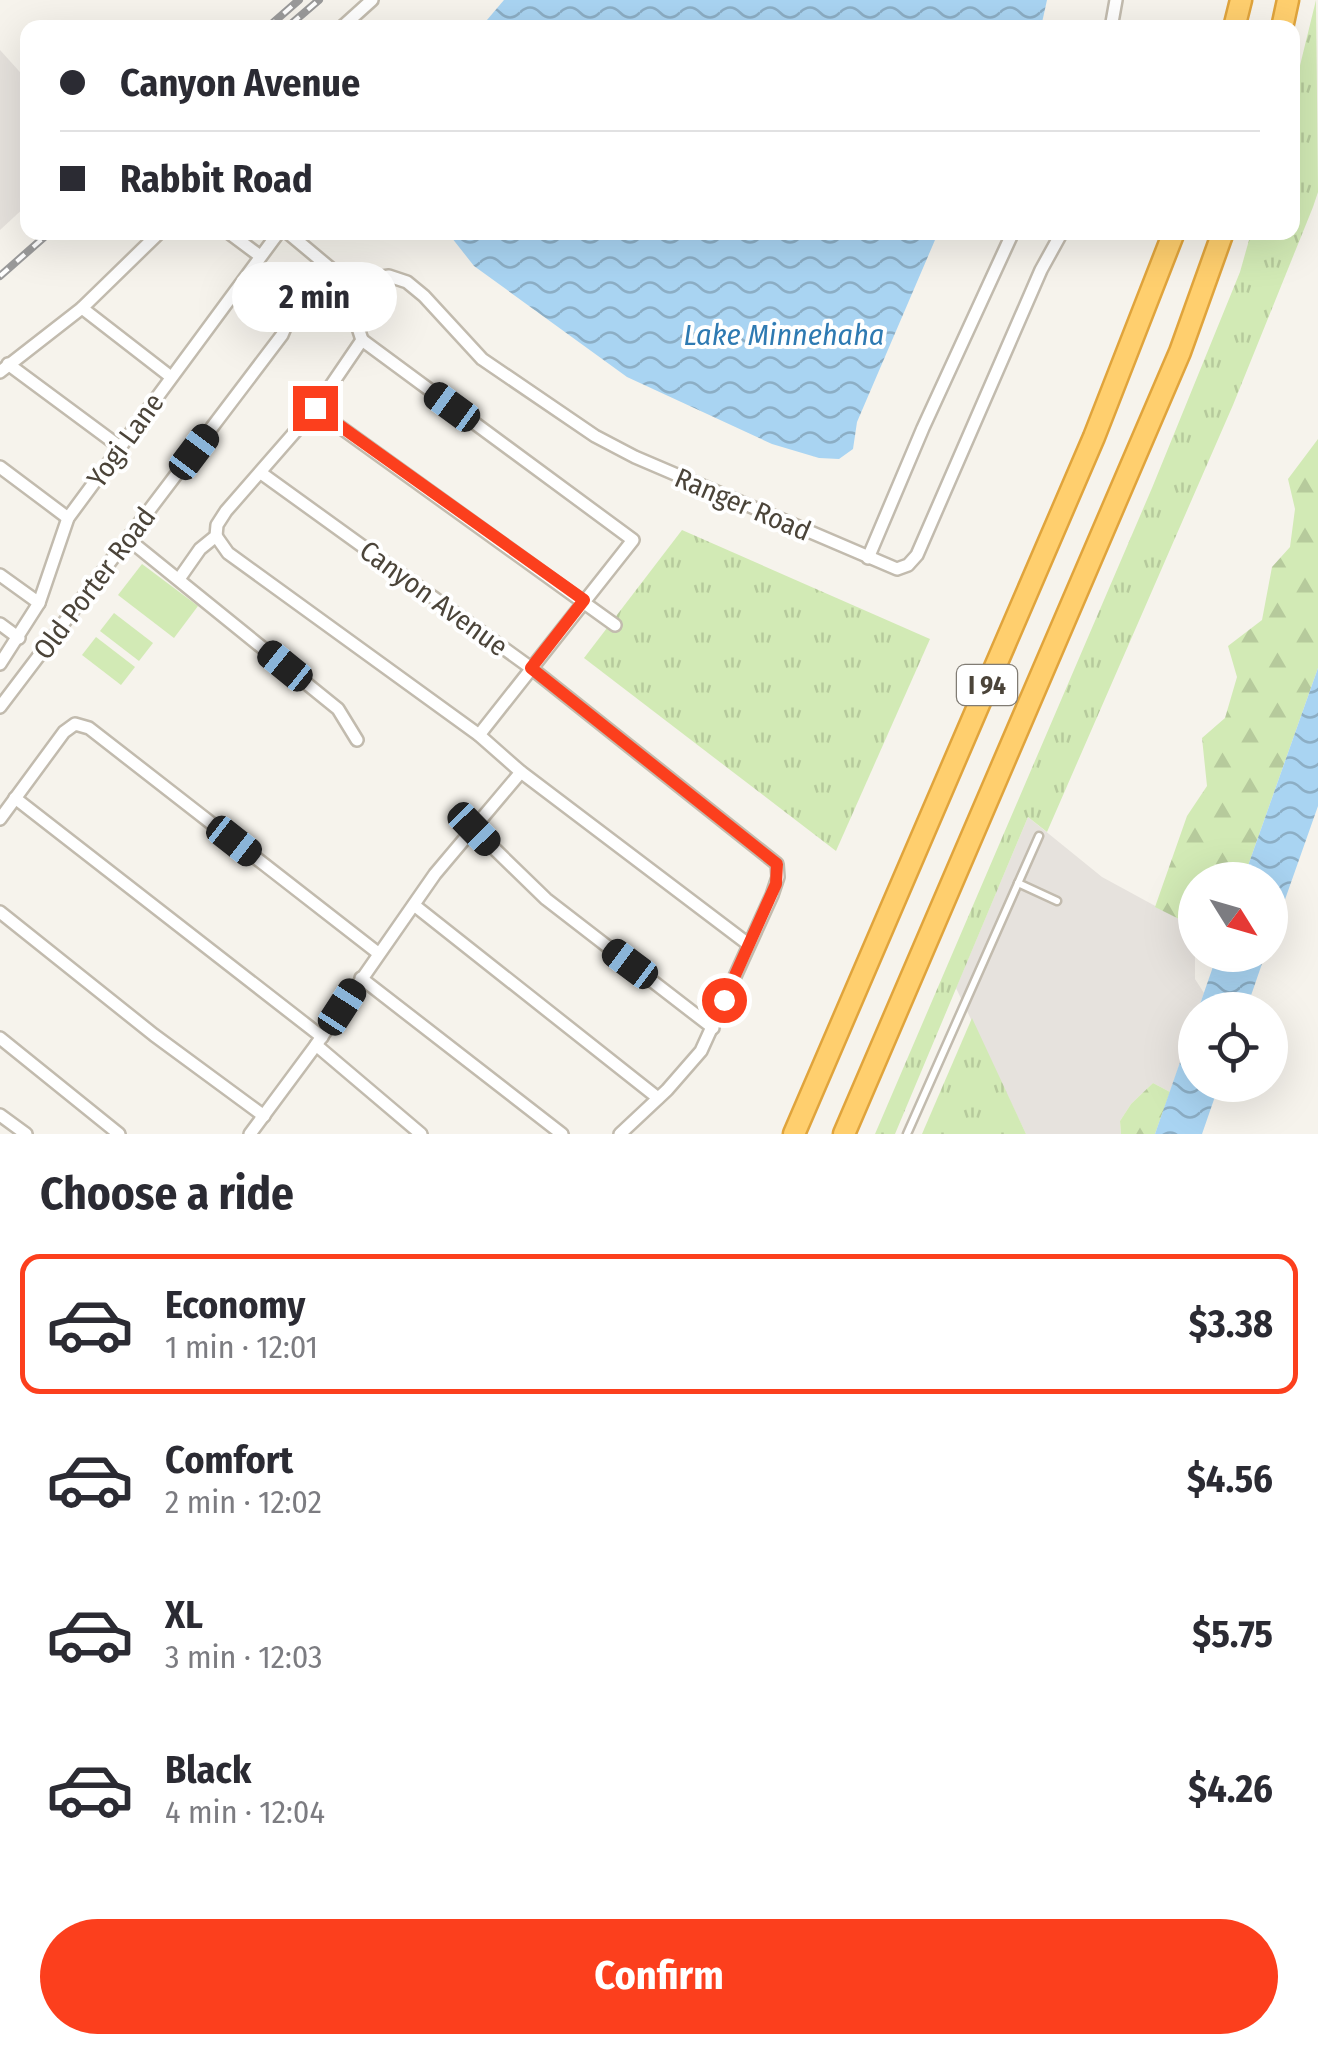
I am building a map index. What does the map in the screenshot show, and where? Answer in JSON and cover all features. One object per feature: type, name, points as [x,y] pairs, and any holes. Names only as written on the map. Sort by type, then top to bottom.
[{"type":"highway","name":"I 94","points":[[794,1134],[1101,420],[1171,240]]},
{"type":"highway","name":"I 94","points":[[844,1134],[1172,369],[1220,240]]},
{"type":"street","points":[[350,20],[372,0]]},
{"type":"street","points":[[120,447],[4,368],[82,308],[152,240]]},
{"type":"street","points":[[239,240],[260,256]]},
{"type":"street","name":"Yogi Lane","points":[[0,664],[39,603],[68,518],[273,240]]},
{"type":"street","points":[[296,240],[342,278],[362,340],[633,540],[479,735]]},
{"type":"street","points":[[868,558],[1009,240]]},
{"type":"street","name":"Ranger Road","points":[[342,278],[389,276],[406,282],[482,359],[595,436],[635,457],[897,569],[908,565],[916,555],[1058,240]]},
{"type":"street","name":"Old Porter Road","points":[[0,707],[282,335],[300,292],[321,261]]},
{"type":"street","points":[[82,308],[171,377]]},
{"type":"street","points":[[362,340],[315,408],[226,511],[217,525],[216,536],[228,553],[479,735],[521,772],[748,944]]},
{"type":"street","points":[[315,408],[615,625]]},
{"type":"street","points":[[0,466],[68,518]]},
{"type":"street","name":"Canyon Avenue","points":[[261,473],[531,668],[774,860],[778,870],[776,884],[701,1050],[620,1134]]},
{"type":"street","points":[[180,578],[200,549],[216,536]]},
{"type":"street","points":[[128,539],[338,710],[357,740]]},
{"type":"street","points":[[0,575],[39,603]]},
{"type":"street","points":[[0,624],[19,638]]},
{"type":"street","points":[[0,818],[64,732],[75,724],[89,728],[378,954]]},
{"type":"street","points":[[250,1134],[435,874],[521,772]]},
{"type":"street","points":[[15,798],[319,1041],[421,1134]]},
{"type":"street","points":[[474,829],[546,899],[712,1028]]},
{"type":"street","points":[[414,905],[658,1098]]},
{"type":"street","points":[[0,912],[154,1035],[264,1116]]},
{"type":"street","points":[[361,978],[562,1134]]},
{"type":"street","points":[[0,1038],[119,1134]]},
{"type":"street","points":[[0,1114],[26,1134]]},
{"type":"lane","points":[[907,1134],[1039,836]]},
{"type":"lane","points":[[1018,883],[1056,901]]},
{"type":"shaded area","points":[[0,50],[20,72],[20,211],[0,230]]},
{"type":"shaded area","points":[[1028,817],[1102,877],[1178,918],[1178,972],[1195,972],[1203,992],[1178,992],[1178,1069],[1170,1092],[1153,1083],[1120,1121],[1121,1134],[1026,1134],[956,988]]},
{"type":"green space","points":[[1316,0],[1318,192],[1300,239],[1300,65]]},
{"type":"green space","points":[[1249,240],[1300,240],[1233,405],[1047,832],[1028,817],[895,1134],[875,1134],[1152,488],[1240,272]]},
{"type":"green space","points":[[1318,439],[1318,668],[1249,862],[1178,862],[1178,918],[1155,907],[1187,816],[1207,786],[1202,738],[1225,718],[1237,677],[1228,646],[1262,620],[1272,567],[1290,547],[1295,509],[1288,479]]},
{"type":"green space","points":[[682,530],[930,639],[836,851],[584,658]]},
{"type":"green space","points":[[142,564],[198,606],[174,638],[118,595]]},
{"type":"green space","points":[[114,613],[153,643],[139,661],[100,631]]},
{"type":"green space","points":[[96,637],[135,667],[121,685],[82,655]]},
{"type":"green space","points":[[972,1018],[1026,1134],[922,1134]]},
{"type":"green space","points":[[1153,1083],[1170,1092],[1155,1134],[1121,1134],[1120,1121]]},
{"type":"water","points":[[504,0],[1047,0],[1043,20],[487,20]]},
{"type":"water","name":"Lake Minnehaha","points":[[454,240],[935,240],[857,422],[853,449],[839,459],[819,458],[772,444],[627,377],[474,266]]},
{"type":"water","points":[[1318,668],[1318,806],[1288,891],[1288,862],[1249,862]]},
{"type":"water","points":[[1211,972],[1259,972],[1252,992],[1204,992]]},
{"type":"water","points":[[1178,1068],[1178,1102],[1213,1102],[1202,1134],[1155,1134]]},
{"type":"railway","points":[[276,20],[299,0]]},
{"type":"railway","points":[[296,20],[319,0]]},
{"type":"railway","points":[[0,276],[41,240]]},
{"type":"route","points":[[315,408],[584,600],[531,668],[777,864],[776,884],[724,1000]]}]
